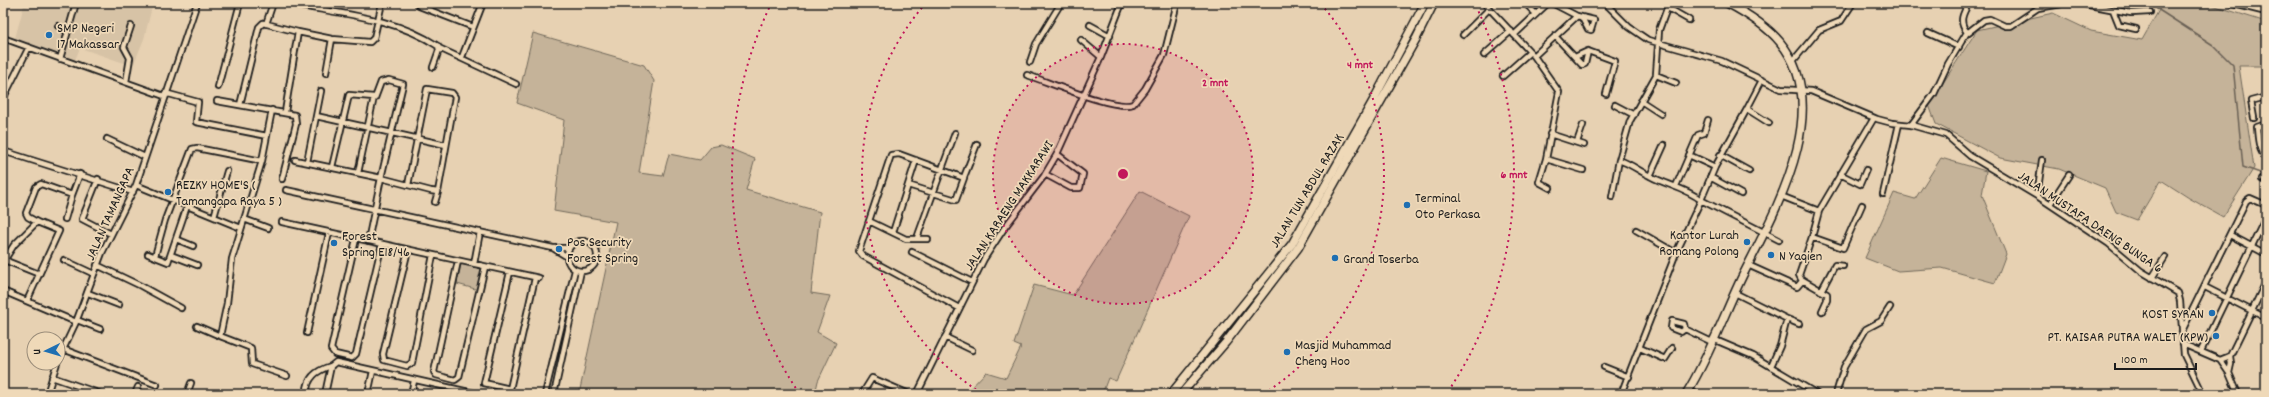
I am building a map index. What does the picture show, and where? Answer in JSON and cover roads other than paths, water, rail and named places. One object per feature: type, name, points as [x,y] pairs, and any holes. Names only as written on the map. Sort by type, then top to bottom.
[{"type":"main road","name":"JALAN TUN ABDUL RAZAK","points":[[1408,45],[1426,3]]},
{"type":"main road","name":"JALAN TUN ABDUL RAZAK","points":[[1171,394],[1183,389],[1238,327],[1298,248],[1408,45],[1434,3]]},
{"type":"main road","points":[[1688,392],[1781,196],[1802,128],[1802,91],[1793,61],[1774,35],[1747,14],[1727,3]]},
{"type":"street","points":[[60,59],[76,3]]},
{"type":"street","name":"JALAN TAMANGAPA","points":[[66,343],[88,293],[97,265],[136,185],[197,3]]},
{"type":"street","points":[[218,87],[240,3]]},
{"type":"street","points":[[266,24],[273,3]]},
{"type":"street","points":[[286,3],[378,19],[408,31],[439,48],[462,57],[516,84]]},
{"type":"street","points":[[240,105],[261,23],[332,39],[372,41],[382,3]]},
{"type":"street","points":[[417,3],[419,6],[473,27]]},
{"type":"street","points":[[462,57],[483,3]]},
{"type":"street","points":[[1030,62],[1036,44],[1061,3]]},
{"type":"street","name":"JALAN KARAENG MAKKARAWI","points":[[917,394],[972,282],[1004,226],[1045,174],[1057,154],[1101,57],[1122,3]]},
{"type":"street","points":[[1027,75],[1058,84],[1083,96],[1119,105],[1130,106],[1135,103],[1164,55],[1177,3]]},
{"type":"street","points":[[1484,3],[1534,56],[1559,94],[1546,159],[1539,182],[1550,188]]},
{"type":"street","points":[[1525,3],[1536,14]]},
{"type":"street","points":[[1484,55],[1548,3]]},
{"type":"street","points":[[1534,56],[1579,17],[1552,3]]},
{"type":"street","name":"JALAN MUSTAFA DAENG BUNGA 6","points":[[1604,3],[1629,27],[1648,40],[1722,61],[1781,89],[1818,93],[1874,118],[1899,124],[1911,125],[1946,136],[1970,156],[2050,204],[2109,244],[2134,267],[2178,293],[2184,330],[2184,345],[2187,364],[2203,394]]},
{"type":"street","points":[[1793,61],[1819,30],[1841,21],[1853,3]]},
{"type":"street","points":[[1967,32],[1962,25],[1962,18],[1969,3]]},
{"type":"street","points":[[2230,3],[2242,4],[2266,12]]},
{"type":"street","points":[[1911,125],[1934,94],[1948,64],[1967,32],[1988,20],[2011,26],[2029,12],[2057,4],[2084,4],[2131,13],[2150,12]]},
{"type":"street","points":[[1612,197],[1626,133],[1641,101],[1656,75],[1659,59],[1659,30],[1668,5],[1689,20]]},
{"type":"street","points":[[1463,35],[1489,9]]},
{"type":"street","points":[[2112,10],[2120,27],[2136,29]]},
{"type":"street","points":[[1090,25],[1110,36]]},
{"type":"street","points":[[58,26],[67,32]]},
{"type":"street","points":[[126,82],[130,58],[124,47],[131,26]]},
{"type":"street","points":[[285,112],[298,32]]},
{"type":"street","points":[[1928,33],[1959,47]]},
{"type":"street","points":[[1556,36],[1584,65],[1588,51]]},
{"type":"street","points":[[3,38],[165,95],[198,102],[196,120],[198,123],[267,136]]},
{"type":"street","points":[[326,73],[332,39]]},
{"type":"street","points":[[1081,40],[1101,57]]},
{"type":"street","points":[[3,99],[29,47]]},
{"type":"street","points":[[433,67],[439,48]]},
{"type":"street","points":[[1575,57],[1588,51],[1616,61],[1606,94]]},
{"type":"street","points":[[1503,76],[1530,52]]},
{"type":"street","points":[[1656,75],[1676,83]]},
{"type":"street","points":[[358,173],[375,98],[381,82],[389,80],[403,84],[368,241]]},
{"type":"street","points":[[1622,394],[1676,253],[1701,200],[1714,167],[1762,80]]},
{"type":"street","points":[[408,185],[427,89],[452,93],[455,96],[435,202]]},
{"type":"street","points":[[306,162],[321,92]]},
{"type":"street","points":[[332,167],[349,95],[375,98]]},
{"type":"street","points":[[2254,118],[2252,101],[2266,97]]},
{"type":"street","points":[[217,101],[295,115],[296,119],[282,179]]},
{"type":"street","points":[[1641,101],[1661,114]]},
{"type":"street","points":[[1615,105],[1634,115]]},
{"type":"street","points":[[1746,109],[1769,123]]},
{"type":"street","points":[[220,336],[228,298],[232,259],[262,161],[272,110]]},
{"type":"street","points":[[316,116],[446,145]]},
{"type":"street","points":[[1822,311],[1828,297],[1803,280],[1799,275],[1812,238],[1819,211],[1874,118]]},
{"type":"street","points":[[1676,186],[1698,135],[1704,133],[1708,120]]},
{"type":"street","points":[[1883,194],[1899,124]]},
{"type":"street","points":[[2266,124],[2257,127],[2262,154],[2266,158]]},
{"type":"street","points":[[1577,142],[1584,125]]},
{"type":"street","points":[[916,238],[955,133]]},
{"type":"street","points":[[1550,134],[1584,144]]},
{"type":"street","points":[[107,139],[145,157]]},
{"type":"street","points":[[908,185],[956,200],[977,144]]},
{"type":"street","points":[[1650,176],[1664,145]]},
{"type":"street","points":[[155,256],[172,201],[191,150],[194,148],[262,161]]},
{"type":"street","points":[[3,151],[80,174],[133,192]]},
{"type":"street","points":[[959,308],[860,254],[860,243],[891,155],[899,154],[964,177]]},
{"type":"street","points":[[1045,174],[1071,188],[1080,188],[1083,175],[1057,154]]},
{"type":"street","points":[[1690,155],[1714,167]]},
{"type":"street","points":[[1720,155],[1749,171]]},
{"type":"street","points":[[1546,159],[1583,170]]},
{"type":"street","points":[[295,160],[332,167],[438,192]]},
{"type":"street","points":[[893,232],[916,160]]},
{"type":"street","points":[[1619,160],[1636,166],[1650,176],[1676,186],[1779,240]]},
{"type":"street","points":[[2037,196],[2042,160]]},
{"type":"street","points":[[1840,174],[1860,184],[1866,170]]},
{"type":"street","points":[[214,217],[227,171]]},
{"type":"street","points":[[65,219],[80,174]]},
{"type":"street","points":[[2050,204],[2069,175]]},
{"type":"street","points":[[1710,178],[1741,194]]},
{"type":"street","points":[[98,180],[82,219],[111,234]]},
{"type":"street","points":[[27,301],[59,231],[37,222],[28,217],[26,213],[38,185],[44,184],[72,195]]},
{"type":"street","points":[[136,185],[241,228]]},
{"type":"street","points":[[286,190],[553,248],[569,248]]},
{"type":"street","points":[[1781,196],[1819,211]]},
{"type":"street","points":[[2184,330],[2247,199],[2250,198],[2266,206]]},
{"type":"street","points":[[1812,238],[1843,248],[1862,205]]},
{"type":"street","points":[[148,254],[167,262],[171,255],[187,206]]},
{"type":"street","points":[[2201,351],[2266,217]]},
{"type":"street","points":[[244,219],[268,228]]},
{"type":"street","points":[[869,221],[906,239],[928,239]]},
{"type":"street","points":[[37,222],[14,244],[5,259],[8,262],[39,274]]},
{"type":"street","points":[[282,222],[356,239],[382,244],[485,267],[510,272],[537,278],[510,388],[484,383],[510,272]]},
{"type":"street","points":[[1636,230],[1676,253]]},
{"type":"street","points":[[474,264],[480,232]]},
{"type":"street","points":[[307,333],[329,233]]},
{"type":"street","points":[[2230,235],[2266,254]]},
{"type":"street","points":[[176,239],[193,246]]},
{"type":"street","points":[[356,239],[331,348],[335,354],[348,358],[356,354],[382,244]]},
{"type":"street","points":[[583,241],[589,243],[595,250],[597,257],[593,266],[588,270],[581,271],[575,270],[568,263],[566,256],[569,248],[576,242],[583,241]]},
{"type":"street","points":[[553,248],[566,256]]},
{"type":"street","points":[[408,250],[383,354],[384,360],[407,366],[412,363],[433,255]]},
{"type":"street","points":[[912,252],[972,282]]},
{"type":"street","points":[[171,255],[197,265]]},
{"type":"street","points":[[2152,278],[2165,257]]},
{"type":"street","points":[[64,260],[94,274]]},
{"type":"street","points":[[458,261],[434,372],[436,375],[455,380],[459,377],[485,267]]},
{"type":"street","points":[[97,265],[141,286],[181,308]]},
{"type":"street","points":[[1748,265],[1797,287],[1803,280]]},
{"type":"street","points":[[1821,291],[1835,265],[1843,266]]},
{"type":"street","points":[[545,394],[575,270]]},
{"type":"street","points":[[554,394],[578,291],[581,271]]},
{"type":"street","points":[[2229,372],[2231,364],[2230,356],[2266,282]]},
{"type":"street","points":[[2205,288],[2266,318]]},
{"type":"street","points":[[3,291],[76,321],[100,329]]},
{"type":"street","points":[[88,293],[119,305]]},
{"type":"street","points":[[1735,293],[1799,324]]},
{"type":"street","points":[[1836,394],[1844,367],[1866,330],[1881,321],[1890,307]]},
{"type":"street","points":[[1770,366],[1780,346],[1787,319]]},
{"type":"street","points":[[197,326],[251,348],[252,364],[287,376]]},
{"type":"street","points":[[1685,329],[1753,356],[1817,394]]},
{"type":"street","points":[[945,337],[972,350]]},
{"type":"street","points":[[2184,345],[2220,360],[2229,372],[2238,394]]},
{"type":"street","points":[[1640,348],[1665,359],[1672,348]]},
{"type":"street","points":[[66,350],[157,385]]},
{"type":"street","points":[[2220,360],[2230,356]]},
{"type":"street","points":[[307,394],[308,385],[315,373],[339,363],[454,392],[478,394]]},
{"type":"street","points":[[325,394],[331,366]]},
{"type":"street","points":[[1604,367],[1629,377]]},
{"type":"street","name":"JALAN TAMANGAPA","points":[[47,394],[54,371]]},
{"type":"street","points":[[368,394],[373,371]]},
{"type":"street","points":[[52,377],[101,394]]},
{"type":"street","points":[[862,394],[871,378],[910,394]]},
{"type":"street","points":[[411,394],[414,381]]},
{"type":"street","points":[[187,394],[191,383]]},
{"type":"street","points":[[135,394],[138,387]]},
{"type":"street","points":[[1688,392],[1697,394]]},
{"type":"waterway","points":[[2148,3],[2213,45],[2233,65],[2243,167],[2266,175]]},
{"type":"place","name":"SMP Negeri 17 Makassar","points":[[49,35]]},
{"type":"place","name":"REZKY HOME'S ( Tamangapa Raya 5 )","points":[[168,192]]},
{"type":"place","name":"Terminal Oto Perkasa","points":[[1407,205]]},
{"type":"place","name":"Kantor Lurah Romang Polong","points":[[1747,242]]},
{"type":"place","name":"Forest Spring E18/46","points":[[334,243]]},
{"type":"place","name":"Pos Security Forest Spring","points":[[559,249]]},
{"type":"place","name":"N Yaqien","points":[[1771,255]]},
{"type":"place","name":"Grand Toserba","points":[[1335,258]]},
{"type":"place","name":"KOST SYRAN","points":[[2212,313]]},
{"type":"place","name":"PT. KAISAR PUTRA WALET (KPW)","points":[[2216,336]]},
{"type":"place","name":"Masjid Muhammad Cheng Hoo","points":[[1287,352]]}]
